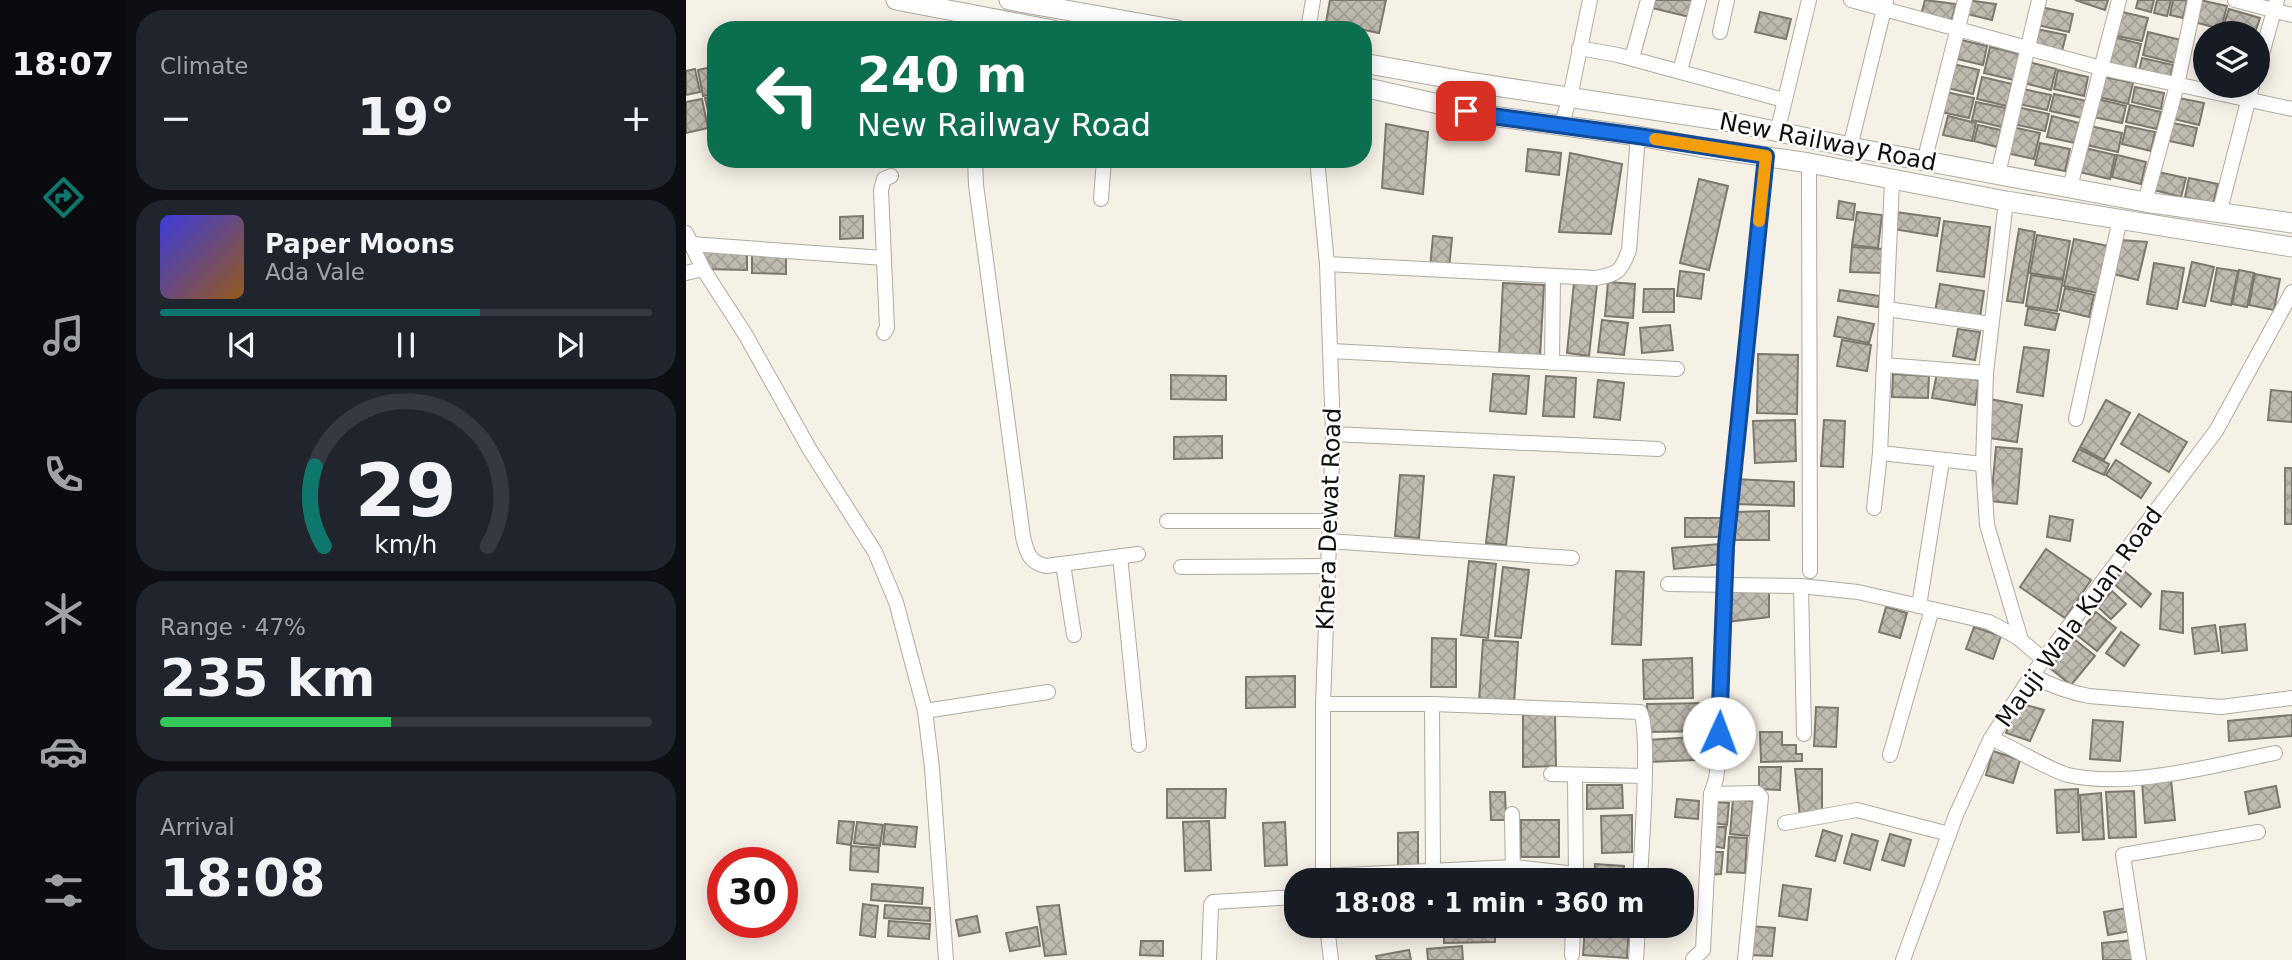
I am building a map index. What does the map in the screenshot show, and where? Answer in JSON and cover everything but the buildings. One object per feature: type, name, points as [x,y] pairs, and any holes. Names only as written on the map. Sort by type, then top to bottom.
[{"type":"main road","points":[[897,0],[981,21]]},
{"type":"main road","points":[[1009,0],[1127,21]]},
{"type":"main road","name":"New Railway Road","points":[[1372,64],[1732,122],[1850,148],[2145,202],[2292,223]]},
{"type":"main road","name":"New Railway Road","points":[[1372,89],[1492,116],[1809,163],[2006,201],[2292,247]]},
{"type":"street","points":[[1310,21],[1313,0]]},
{"type":"street","points":[[1560,126],[1570,97],[1590,0]]},
{"type":"street","points":[[1632,58],[1648,0]]},
{"type":"street","points":[[1680,71],[1699,0]]},
{"type":"street","points":[[1720,32],[1727,0]]},
{"type":"street","points":[[1777,133],[1809,0]]},
{"type":"street","points":[[1851,0],[1886,4],[1958,30],[2028,49],[2101,68],[2193,87]]},
{"type":"street","points":[[1924,162],[1965,0]]},
{"type":"street","points":[[1998,174],[2039,0]]},
{"type":"street","points":[[2070,187],[2119,0]]},
{"type":"street","points":[[2145,202],[2177,85],[2195,0]]},
{"type":"street","points":[[2235,0],[2276,5],[2292,15]]},
{"type":"street","points":[[1850,148],[1886,4]]},
{"type":"street","points":[[2270,26],[2276,5]]},
{"type":"street","points":[[1579,48],[1632,58],[1784,100]]},
{"type":"street","points":[[2219,214],[2249,98]]},
{"type":"street","points":[[2263,98],[2292,109]]},
{"type":"street","points":[[1327,264],[1596,278],[1613,275],[1623,268],[1629,250],[1638,136]]},
{"type":"street","points":[[1693,959],[1703,950],[1711,794],[1719,757],[1724,586],[1766,156]]},
{"type":"street","points":[[1809,163],[1810,571]]},
{"type":"street","points":[[975,168],[1023,537],[1030,559],[1046,566],[1138,554]]},
{"type":"street","points":[[1101,199],[1103,168]]},
{"type":"street","name":"Khera Dewat Road","points":[[1318,168],[1327,264],[1333,434],[1323,704],[1323,868]]},
{"type":"street","points":[[884,332],[887,328],[881,190],[884,179],[891,176]]},
{"type":"street","points":[[1874,508],[1880,453],[1892,181]]},
{"type":"street","points":[[2006,201],[1986,373],[1983,464],[1987,525],[2021,640]]},
{"type":"street","points":[[2076,419],[2120,219]]},
{"type":"street","points":[[688,239],[884,258]]},
{"type":"street","points":[[688,239],[702,269],[745,334],[810,450],[875,552],[896,602],[925,711],[932,768],[946,960]]},
{"type":"street","points":[[686,273],[702,269]]},
{"type":"street","points":[[1552,363],[1553,276]]},
{"type":"street","name":"Mauji Wala Kuan Road","points":[[1903,960],[1949,834],[1992,737],[2032,675],[2216,431],[2292,292]]},
{"type":"street","points":[[1887,309],[1991,324]]},
{"type":"street","points":[[1331,351],[1677,369]]},
{"type":"street","points":[[1884,365],[1986,373]]},
{"type":"street","points":[[1333,434],[1658,449]]},
{"type":"street","points":[[1880,453],[1983,464]]},
{"type":"street","points":[[1890,755],[1925,608],[1942,461]]},
{"type":"street","points":[[1167,521],[1329,521]]},
{"type":"street","points":[[1328,541],[1572,558]]},
{"type":"street","points":[[1120,556],[1139,745]]},
{"type":"street","points":[[1063,564],[1074,635]]},
{"type":"street","points":[[1181,567],[1328,566]]},
{"type":"street","points":[[1668,584],[1801,586],[1858,592],[1989,622],[2021,640],[2044,660]]},
{"type":"street","points":[[1801,586],[1804,734]]},
{"type":"street","points":[[2032,675],[2050,686],[2089,696],[2221,707],[2292,698]]},
{"type":"street","points":[[925,711],[1048,692]]},
{"type":"street","points":[[1323,704],[1432,704],[1640,712],[1643,722],[1644,776],[1640,868]]},
{"type":"street","points":[[1432,704],[1433,868]]},
{"type":"street","points":[[1992,737],[2066,775],[2083,777],[2143,778],[2275,753]]},
{"type":"street","points":[[1550,774],[1644,776]]},
{"type":"street","points":[[1575,775],[1576,868]]},
{"type":"street","points":[[1711,794],[1757,793],[1761,797],[1745,960]]},
{"type":"street","points":[[1785,823],[1857,810],[1949,834]]},
{"type":"street","points":[[1512,814],[1513,868]]},
{"type":"street","points":[[2139,960],[2123,855],[2258,832]]},
{"type":"street","points":[[1209,960],[1213,902],[1284,898]]},
{"type":"street","points":[[1329,938],[1331,960]]},
{"type":"street","points":[[1572,956],[1573,938]]},
{"type":"street","points":[[1636,960],[1637,938]]},
{"type":"slow traffic","points":[[1655,139],[1766,156],[1759,221]]},
{"type":"route","points":[[1466,111],[1766,156],[1726,546],[1719,733]]}]
